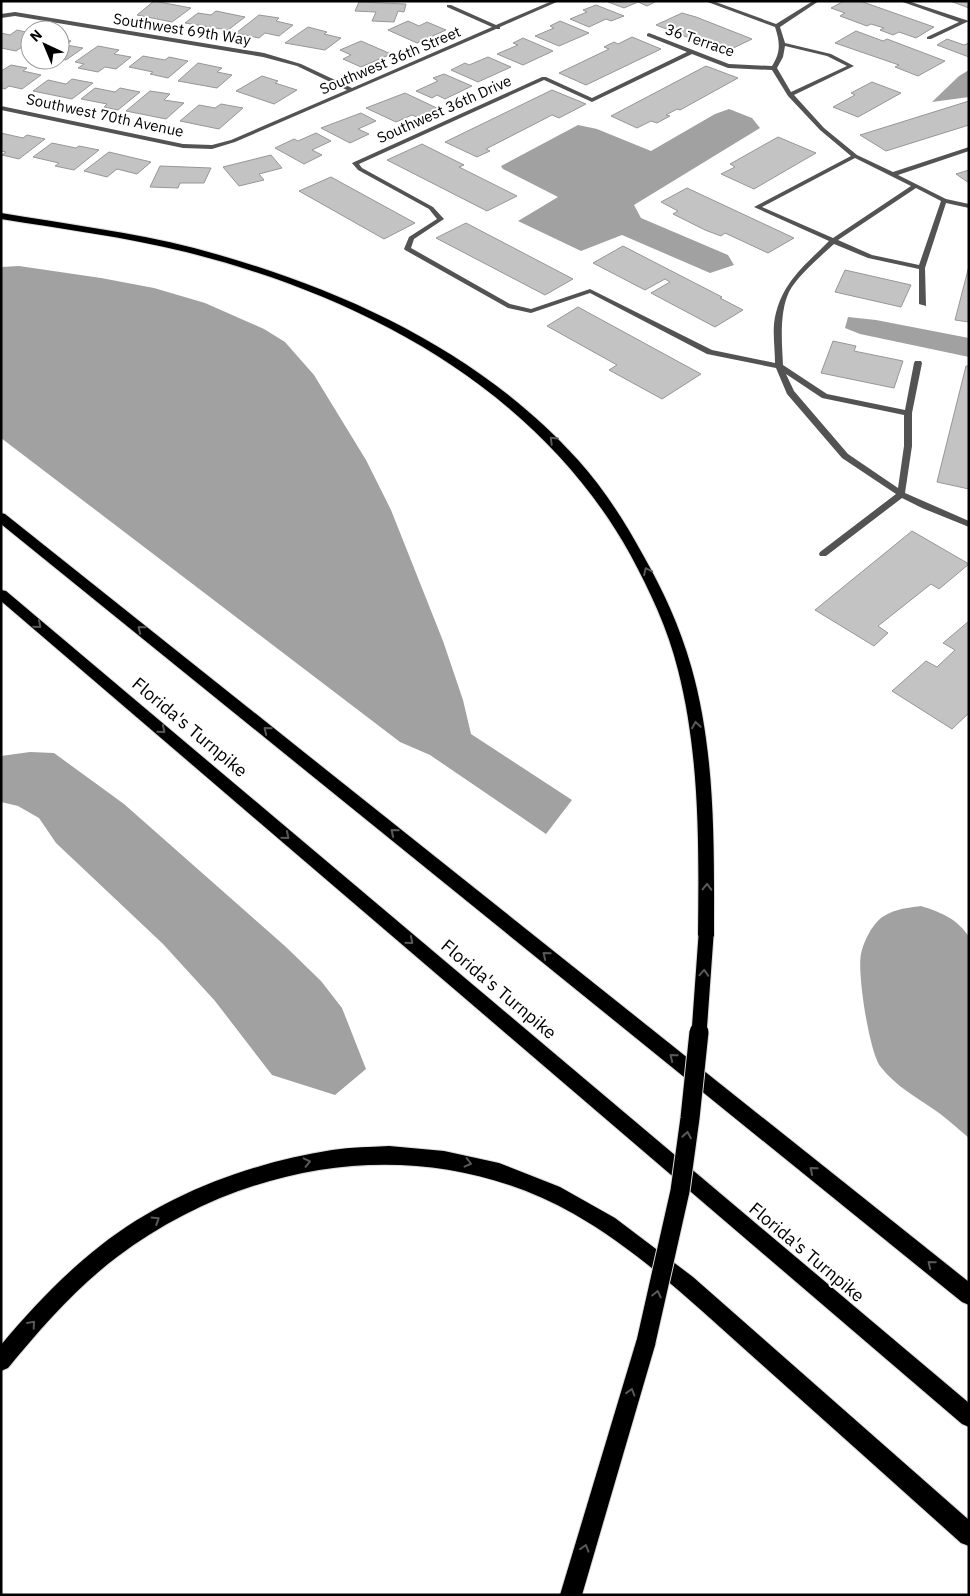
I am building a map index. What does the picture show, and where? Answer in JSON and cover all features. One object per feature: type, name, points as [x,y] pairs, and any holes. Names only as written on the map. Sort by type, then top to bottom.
[{"type":"highway","points":[[1,216],[196,252],[287,279],[332,296],[401,329],[472,372],[533,420],[564,450],[592,482],[616,516],[641,558],[660,597],[679,647],[691,694],[701,756],[707,868],[706,936],[701,1014],[686,1143],[673,1226],[646,1342],[571,1595]]},
{"type":"highway","points":[[1,517],[969,1295]]},
{"type":"highway","name":"Florida's Turnpike","points":[[1,594],[969,1417]]},
{"type":"highway","points":[[1,1361],[33,1322],[78,1278],[118,1246],[172,1210],[216,1188],[264,1172],[320,1159],[414,1154],[466,1162],[513,1176],[555,1194],[600,1220],[642,1249],[710,1306],[969,1535]]},
{"type":"street","name":"Southwest 36th Street","points":[[233,141],[557,1]]},
{"type":"street","points":[[707,1],[777,26]]},
{"type":"street","points":[[777,26],[817,1]]},
{"type":"street","points":[[902,1],[966,21]]},
{"type":"street","points":[[449,6],[498,28]]},
{"type":"street","name":"Southwest 69th Way","points":[[1,16],[15,14],[264,55],[299,65],[352,90]]},
{"type":"street","points":[[929,38],[966,21]]},
{"type":"street","points":[[777,26],[783,44],[781,57],[774,68],[790,95],[822,129],[855,156],[891,175],[944,200],[969,206]]},
{"type":"street","name":"36 Terrace","points":[[649,35],[728,66],[774,68]]},
{"type":"street","points":[[783,44],[829,55],[851,66],[790,95]]},
{"type":"street","name":"Southwest 36th Drive","points":[[692,52],[592,100],[544,78],[355,163],[360,169],[431,208],[441,220],[411,238],[407,250],[508,306],[531,311],[590,291],[710,352],[779,366]]},
{"type":"street","name":"Southwest 70th Avenue","points":[[1,108],[183,146],[212,147],[233,141]]},
{"type":"street","points":[[891,175],[969,149]]},
{"type":"street","points":[[855,156],[757,207],[870,257],[922,268]]},
{"type":"street","points":[[915,186],[833,241],[802,271],[786,292],[778,324],[779,366],[790,392],[845,456],[901,494],[924,506],[969,524]]},
{"type":"street","points":[[923,304],[922,268],[944,200]]},
{"type":"street","points":[[823,554],[901,494],[908,446],[908,413],[918,363]]},
{"type":"street","points":[[779,366],[825,396],[908,413]]},
{"type":"shaded area","points":[[969,70],[969,97],[932,102],[959,76]]},
{"type":"shaded area","points":[[729,109],[752,118],[760,128],[634,205],[641,218],[728,255],[734,265],[710,273],[622,235],[581,251],[518,221],[558,197],[503,169],[501,166],[578,125],[597,129],[651,151],[715,114]]},
{"type":"shaded area","points":[[19,266],[154,288],[205,303],[264,329],[285,342],[314,375],[366,460],[391,510],[443,641],[463,700],[471,734],[572,800],[546,834],[430,755],[400,742],[1,438],[1,267]]},
{"type":"shaded area","points":[[848,317],[876,320],[969,338],[969,357],[860,334],[845,328]]},
{"type":"shaded area","points":[[30,752],[54,753],[124,804],[286,947],[321,981],[342,1008],[366,1069],[335,1095],[272,1075],[215,1001],[163,944],[56,843],[39,818],[18,806],[1,802],[1,756]]},
{"type":"shaded area","points":[[921,906],[954,921],[960,925],[969,937],[969,1138],[939,1113],[900,1086],[886,1073],[876,1057],[868,1029],[860,964],[865,942],[873,926],[885,915]]},
{"type":"building","points":[[154,1],[191,8],[172,22],[137,15]]},
{"type":"building","points":[[657,1],[647,6],[638,2],[624,8],[608,2]]},
{"type":"building","points":[[844,1],[860,1],[934,27],[916,38],[899,32],[893,35],[880,30],[884,28],[871,24],[867,26],[840,16],[845,13],[831,8]]},
{"type":"building","points":[[950,1],[969,1],[969,8]]},
{"type":"building","points":[[359,2],[406,4],[404,12],[398,11],[394,22],[372,21],[376,12],[355,11]]},
{"type":"building","points":[[596,5],[624,16],[611,21],[606,19],[589,27],[570,19],[587,12],[583,10]]},
{"type":"building","points":[[216,11],[245,17],[228,30],[185,23],[198,13],[211,15]]},
{"type":"building","points":[[682,13],[752,39],[725,52],[656,25]]},
{"type":"building","points":[[259,15],[279,18],[276,21],[293,25],[279,36],[265,33],[259,38],[236,33]]},
{"type":"building","points":[[408,21],[419,26],[427,22],[446,30],[417,43],[388,30]]},
{"type":"building","points":[[560,21],[589,33],[559,46],[535,36],[554,28],[550,26]]},
{"type":"building","points":[[308,27],[327,32],[324,34],[341,38],[325,50],[285,43]]},
{"type":"building","points":[[17,30],[20,31],[20,48],[16,51],[1,48],[1,33],[10,35]]},
{"type":"building","points":[[856,31],[883,41],[887,39],[945,61],[918,76],[895,67],[899,65],[835,43]]},
{"type":"building","points":[[632,37],[661,49],[586,85],[559,73],[609,49],[604,47],[614,42],[618,44]]},
{"type":"building","points":[[523,38],[553,51],[523,65],[497,54],[518,45],[513,43]]},
{"type":"building","points":[[947,39],[964,45],[969,43],[969,57],[937,45]]},
{"type":"building","points":[[361,41],[391,54],[361,67],[343,59],[351,55],[340,50]]},
{"type":"building","points":[[70,46],[83,48],[70,57]]},
{"type":"building","points":[[98,46],[119,50],[114,54],[131,57],[116,69],[105,67],[98,72],[78,68],[84,64],[75,62]]},
{"type":"building","points":[[143,56],[165,60],[169,57],[188,61],[168,78],[150,74],[153,72],[129,67]]},
{"type":"building","points":[[488,57],[511,67],[478,82],[451,70],[465,63],[469,65]]},
{"type":"building","points":[[198,63],[222,68],[217,72],[232,75],[217,88],[178,81]]},
{"type":"building","points":[[11,65],[20,67],[20,70],[24,70],[23,71],[41,75],[22,89],[9,86],[5,89],[1,88],[1,71]]},
{"type":"building","points":[[706,66],[738,78],[680,110],[677,109],[666,115],[670,116],[657,123],[651,121],[637,128],[611,116]]},
{"type":"building","points":[[444,74],[472,86],[445,99],[437,95],[432,98],[416,91],[438,81],[433,78]]},
{"type":"building","points":[[262,76],[278,81],[275,83],[297,90],[274,104],[236,91]]},
{"type":"building","points":[[72,79],[93,83],[72,99],[33,91],[48,80],[66,84]]},
{"type":"building","points":[[872,82],[901,93],[858,117],[833,107],[855,95],[851,93]]},
{"type":"building","points":[[95,88],[115,92],[120,88],[140,92],[118,110],[104,107],[107,104],[81,99]]},
{"type":"building","points":[[552,90],[586,104],[559,118],[552,115],[486,149],[490,151],[477,157],[445,142]]},
{"type":"building","points":[[150,91],[170,94],[164,100],[184,103],[166,119],[126,111]]},
{"type":"building","points":[[405,93],[439,109],[419,118],[412,115],[396,122],[366,108]]},
{"type":"building","points":[[969,101],[969,125],[886,151],[860,135]]},
{"type":"building","points":[[221,104],[243,108],[219,129],[180,121],[199,105],[215,108]]},
{"type":"building","points":[[361,113],[376,121],[358,129],[369,134],[350,143],[321,128]]},
{"type":"building","points":[[1,133],[23,138],[27,135],[45,139],[19,159],[2,155],[6,152],[1,151]]},
{"type":"building","points":[[316,133],[331,141],[312,150],[322,155],[304,164],[275,148],[294,139],[298,141]]},
{"type":"building","points":[[778,137],[816,153],[754,189],[721,174],[735,167],[730,164]]},
{"type":"building","points":[[52,143],[99,150],[74,170],[55,166],[59,163],[33,157]]},
{"type":"building","points":[[422,144],[464,165],[459,167],[517,196],[487,211],[387,160]]},
{"type":"building","points":[[109,152],[151,162],[137,174],[117,169],[107,177],[84,171]]},
{"type":"building","points":[[271,155],[282,168],[259,174],[264,180],[239,186],[223,167]]},
{"type":"building","points":[[160,166],[211,168],[204,183],[180,183],[178,188],[150,187]]},
{"type":"building","points":[[969,170],[969,183],[956,174]]},
{"type":"building","points":[[331,177],[415,223],[384,239],[299,191]]},
{"type":"building","points":[[687,188],[794,238],[768,253],[725,233],[721,236],[705,230],[673,214],[678,211],[661,202]]},
{"type":"building","points":[[466,223],[573,279],[545,295],[436,238]]},
{"type":"building","points":[[623,246],[722,297],[720,298],[743,310],[715,327],[651,293],[670,282],[665,279],[645,290],[593,263]]},
{"type":"building","points":[[969,266],[969,322],[955,320]]},
{"type":"building","points":[[845,270],[911,285],[901,307],[835,292]]},
{"type":"building","points":[[578,307],[701,374],[662,399],[609,370],[617,365],[547,326]]},
{"type":"building","points":[[833,341],[856,346],[854,351],[903,361],[894,388],[821,373]]},
{"type":"building","points":[[966,366],[969,366],[969,489],[937,482]]},
{"type":"building","points":[[912,531],[969,564],[939,589],[931,584],[878,626],[888,633],[874,646],[815,610]]},
{"type":"building","points":[[969,621],[969,713],[952,729],[892,691],[926,661],[937,667],[955,650],[943,643]]}]
